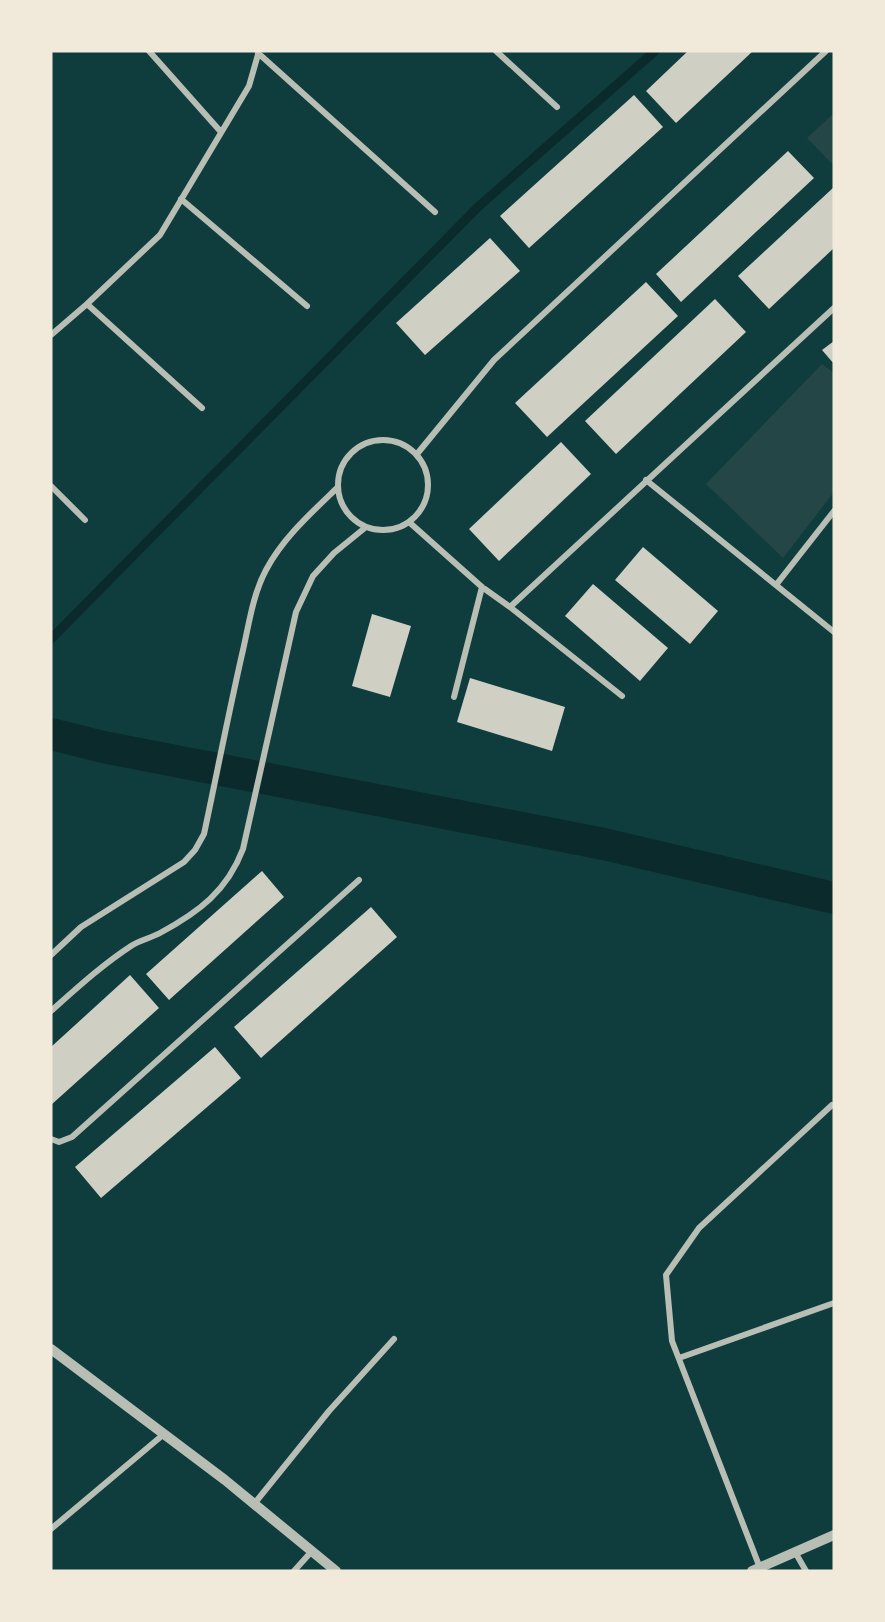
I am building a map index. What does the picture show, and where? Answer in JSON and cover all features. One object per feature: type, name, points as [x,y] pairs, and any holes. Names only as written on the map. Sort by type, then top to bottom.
[{"type":"street","points":[[149,51],[221,132]]},
{"type":"street","points":[[496,51],[557,107]]},
{"type":"street","points":[[417,454],[494,360],[826,51]]},
{"type":"street","points":[[51,334],[87,304],[160,235],[249,86],[258,52],[435,212]]},
{"type":"street","points":[[182,199],[307,306]]},
{"type":"street","points":[[87,304],[202,408]]},
{"type":"street","points":[[510,607],[834,308]]},
{"type":"street","points":[[384,438],[402,442],[417,454],[426,467],[429,482],[428,497],[420,512],[409,522],[391,530],[381,531],[366,527],[352,518],[343,505],[338,487],[340,468],[350,453],[365,442],[384,438]]},
{"type":"street","points":[[646,480],[834,632]]},
{"type":"street","points":[[51,486],[85,520]]},
{"type":"street","points":[[51,955],[81,927],[184,862],[195,850],[204,834],[237,675],[254,605],[265,572],[280,548],[303,521],[338,487]]},
{"type":"street","points":[[776,585],[834,511]]},
{"type":"street","points":[[409,522],[482,587],[622,696]]},
{"type":"street","points":[[51,1011],[97,970],[133,945],[188,917],[212,899],[227,883],[243,849],[296,612],[313,576],[333,553],[366,527]]},
{"type":"street","points":[[454,697],[482,587]]},
{"type":"street","points":[[51,1139],[59,1142],[72,1137],[359,880]]},
{"type":"street","points":[[832,1106],[699,1228],[666,1275],[672,1341],[756,1569],[834,1535]]},
{"type":"street","points":[[679,1358],[834,1303]]},
{"type":"street","points":[[254,1504],[329,1411],[393,1339]]},
{"type":"street","points":[[51,1349],[225,1480],[336,1571]]},
{"type":"street","points":[[51,1529],[164,1434]]},
{"type":"street","points":[[294,1571],[312,1551]]},
{"type":"street","points":[[795,1552],[806,1571]]},
{"type":"shaded area","points":[[834,113],[834,166],[807,138]]},
{"type":"shaded area","points":[[822,364],[834,373],[834,492],[783,558],[706,484]]},
{"type":"building","points":[[688,51],[753,51],[676,123],[646,91]]},
{"type":"building","points":[[634,95],[663,127],[529,248],[500,216]]},
{"type":"building","points":[[788,151],[814,178],[681,302],[656,274]]},
{"type":"building","points":[[834,187],[834,248],[769,309],[738,276]]},
{"type":"building","points":[[490,238],[520,271],[425,355],[396,323]]},
{"type":"building","points":[[646,282],[678,316],[547,437],[515,403]]},
{"type":"building","points":[[715,299],[746,332],[616,454],[585,421]]},
{"type":"building","points":[[834,341],[834,364],[822,350]]},
{"type":"building","points":[[561,442],[591,474],[499,561],[469,529]]},
{"type":"building","points":[[643,547],[718,611],[690,644],[615,580]]},
{"type":"building","points":[[593,584],[668,648],[640,681],[565,616]]},
{"type":"building","points":[[372,614],[411,626],[390,697],[352,686]]},
{"type":"building","points":[[470,678],[565,707],[552,751],[457,722]]},
{"type":"building","points":[[262,871],[284,897],[169,1000],[146,974]]},
{"type":"building","points":[[371,907],[397,937],[261,1058],[234,1027]]},
{"type":"building","points":[[130,975],[159,1008],[51,1105],[51,1047]]},
{"type":"building","points":[[215,1047],[241,1078],[101,1198],[75,1167]]},
{"type":"waterway","points":[[51,639],[478,207],[655,51]]},
{"type":"waterway","points":[[51,734],[103,747],[604,844],[834,898]]}]
